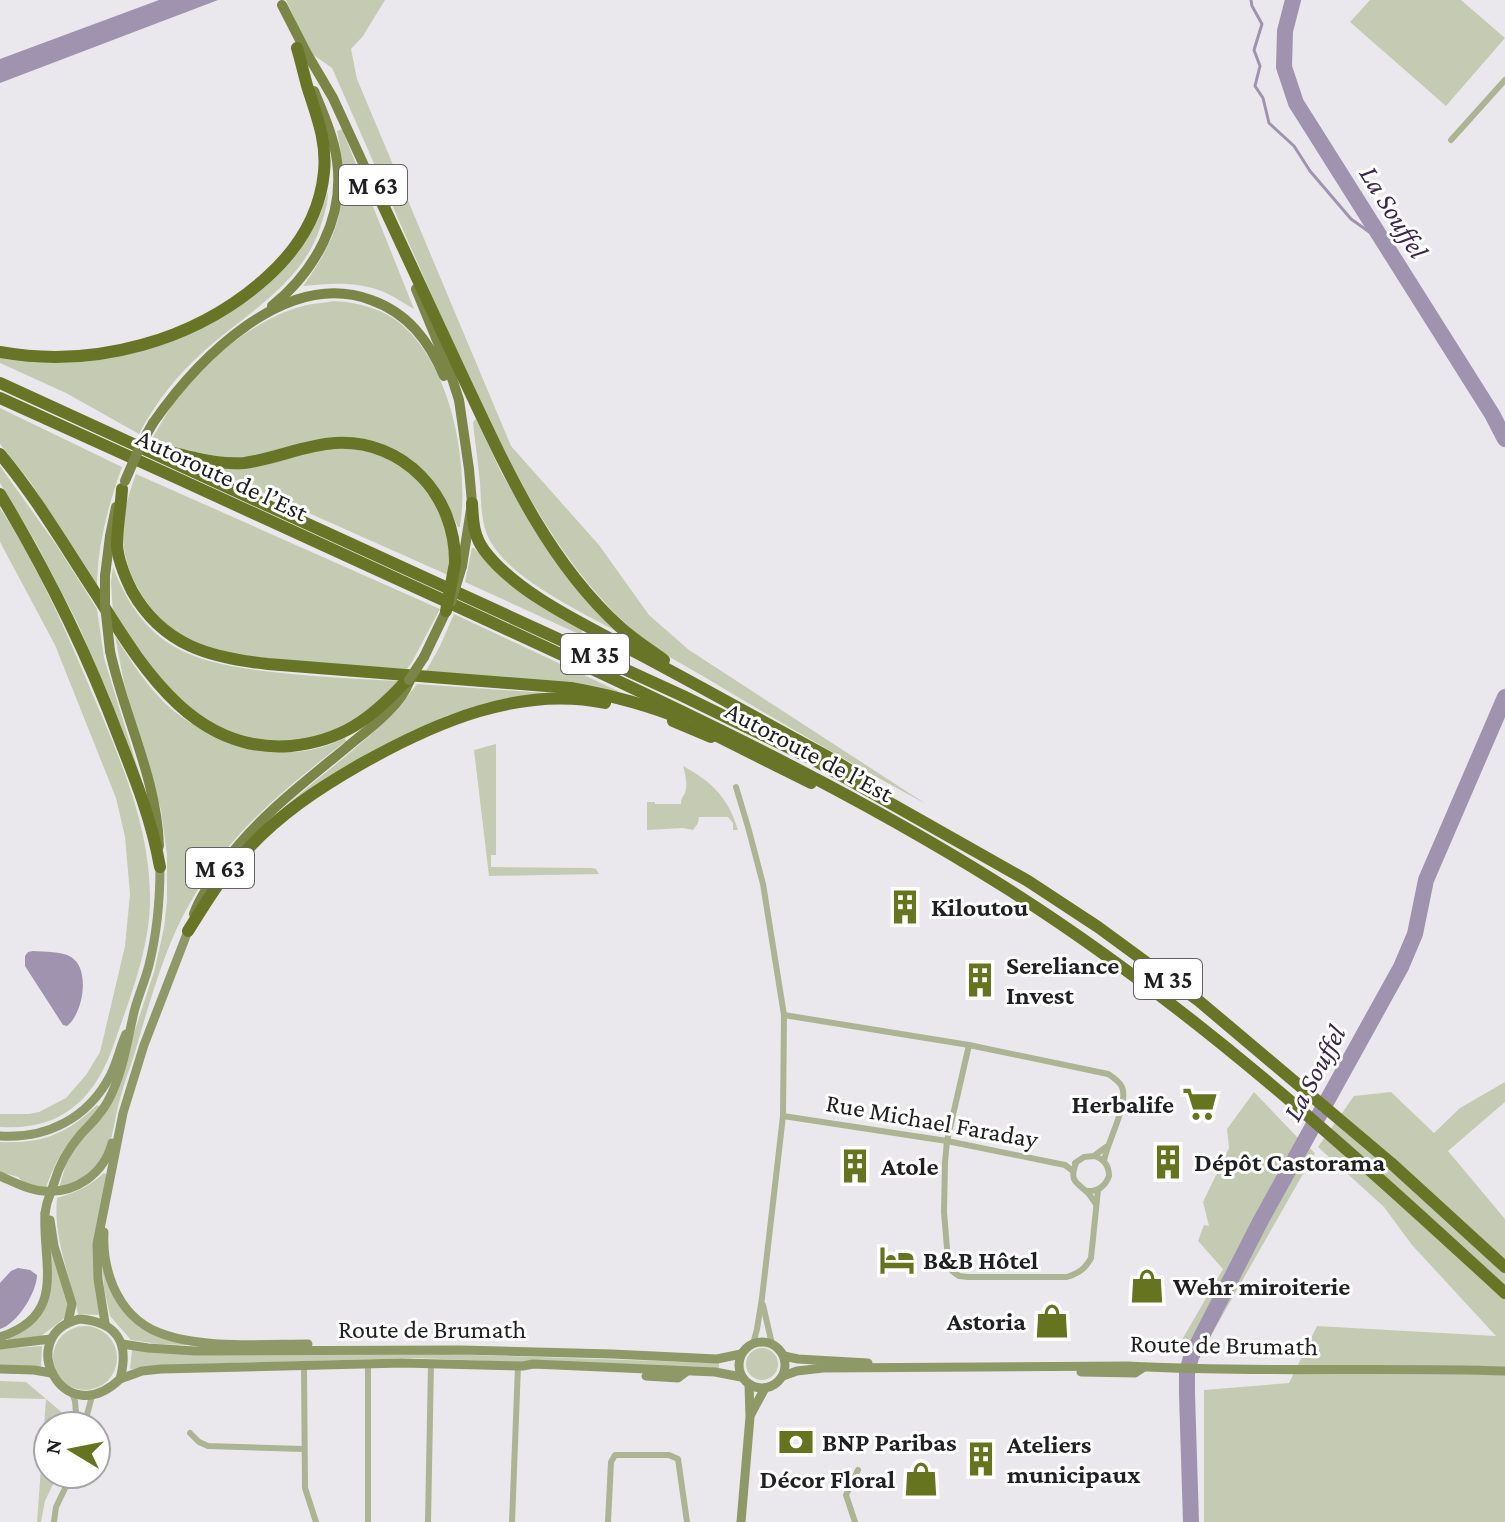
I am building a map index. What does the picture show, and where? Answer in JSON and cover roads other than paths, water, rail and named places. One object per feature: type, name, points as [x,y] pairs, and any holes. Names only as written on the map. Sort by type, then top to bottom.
[{"type":"highway","points":[[0,352],[20,356],[78,356],[169,337],[194,327],[237,302],[280,266],[298,244],[314,215],[324,174],[322,132],[297,48]]},
{"type":"highway","points":[[371,179],[498,451],[550,543],[588,595],[623,630],[723,699]]},
{"type":"highway","name":"Autoroute de l’Est","points":[[0,383],[619,665],[779,742],[1028,881],[1098,927],[1188,993],[1302,1086],[1505,1267]]},
{"type":"highway","name":"Autoroute de l’Est","points":[[0,398],[628,685],[799,769],[1004,887],[1189,1017],[1292,1102],[1505,1293]]},
{"type":"highway","points":[[150,451],[169,450],[224,463],[261,460],[334,443],[361,445],[388,453],[411,467],[433,489],[449,519],[459,565],[446,611]]},
{"type":"highway","points":[[0,454],[46,516],[143,666],[175,702],[222,734],[269,746],[320,741],[370,717],[394,699],[409,680]]},
{"type":"highway","points":[[123,485],[117,545],[131,588],[162,629],[206,653],[268,664],[536,685],[600,693],[696,725],[795,777],[854,800]]},
{"type":"highway","points":[[0,494],[43,569],[91,669],[149,818],[160,867]]},
{"type":"highway","points":[[472,503],[473,528],[480,543],[492,560],[516,581],[576,619],[830,758],[1028,881]]},
{"type":"highway","points":[[188,931],[244,853],[296,805],[396,745],[463,717],[513,703],[593,700],[668,719],[730,744]]},
{"type":"main road","name":"M 63","points":[[48,1213],[47,1203],[55,1180],[72,1146],[100,1114],[112,1093],[128,1047],[134,1012],[149,965],[160,900],[157,816],[110,651],[105,605],[110,536],[123,485],[153,423],[178,389],[199,365],[288,292],[309,267],[326,239],[337,202],[337,160],[331,138],[282,3]]},
{"type":"main road","name":"M 63","points":[[282,3],[333,98],[371,179],[459,400],[472,503],[459,565]]},
{"type":"main road","points":[[252,323],[280,307],[323,295],[364,297],[394,310],[429,344],[443,374],[464,436]]},
{"type":"main road","points":[[409,680],[446,611]]},
{"type":"main road","name":"M 63","points":[[105,1323],[96,1267],[97,1244],[123,1113],[144,1045],[196,908],[236,846],[266,814],[375,724],[394,699]]},
{"type":"main road","points":[[0,1136],[44,1132],[59,1127],[84,1109],[111,1074],[134,1012]]},
{"type":"main road","points":[[0,1176],[44,1192],[68,1189],[84,1182],[106,1160],[123,1113]]},
{"type":"main road","points":[[114,1162],[104,1235],[105,1256],[114,1288],[132,1315],[146,1326],[179,1338],[226,1343],[328,1344],[342,1350]]},
{"type":"main road","points":[[48,1213],[54,1246],[72,1304],[68,1322]]},
{"type":"main road","points":[[0,1337],[27,1323],[44,1300],[49,1278],[45,1233],[48,1213]]},
{"type":"main road","points":[[80,1319],[105,1323],[119,1337],[125,1355],[120,1379],[103,1393],[92,1396],[72,1393],[51,1373],[48,1351],[51,1339],[58,1328],[68,1322],[80,1319]]},
{"type":"main road","points":[[0,1345],[51,1339]]},
{"type":"main road","points":[[741,1522],[750,1417],[745,1380],[738,1368],[741,1354],[753,1344],[766,1342],[784,1356],[786,1368],[777,1384],[765,1388],[745,1380]]},
{"type":"main road","name":"Route de Brumath","points":[[122,1344],[186,1351],[534,1351],[717,1359],[741,1354]]},
{"type":"main road","name":"Route de Brumath","points":[[784,1356],[943,1368]]},
{"type":"main road","name":"Route de Brumath","points":[[120,1379],[142,1371],[161,1369],[431,1363],[521,1366],[532,1370],[678,1378],[686,1372],[715,1372],[745,1380]]},
{"type":"main road","name":"Route de Brumath","points":[[783,1376],[823,1368],[1144,1367],[1505,1371]]},
{"type":"main road","points":[[0,1369],[51,1373]]},
{"type":"main road","points":[[750,1417],[765,1388]]},
{"type":"street","points":[[1451,140],[1505,80]]},
{"type":"street","points":[[736,787],[763,884],[784,1015],[783,1116],[762,1298],[753,1344]]},
{"type":"street","points":[[784,1015],[969,1045],[1108,1074],[1118,1081],[1124,1098],[1106,1147],[1104,1161],[1109,1176],[1098,1190],[1086,1191]]},
{"type":"street","points":[[969,1045],[945,1162],[946,1244],[952,1271],[959,1276],[1067,1277],[1077,1273],[1086,1268],[1091,1258],[1098,1190]]},
{"type":"street","name":"Rue Michael Faraday","points":[[783,1116],[947,1141],[1065,1165],[1073,1171]]},
{"type":"street","points":[[1065,1165],[1094,1156],[1106,1147]]},
{"type":"street","points":[[1094,1156],[1104,1161]]},
{"type":"street","points":[[1076,1163],[1073,1171],[1078,1186],[1096,1204]]},
{"type":"street","points":[[762,1298],[772,1344]]},
{"type":"street","points":[[428,1522],[431,1363]]},
{"type":"street","points":[[368,1364],[368,1522]]},
{"type":"street","points":[[304,1366],[305,1488],[316,1522]]},
{"type":"street","points":[[512,1522],[521,1366]]},
{"type":"street","points":[[72,1393],[76,1410]]},
{"type":"street","points":[[88,1410],[92,1396]]},
{"type":"street","points":[[190,1433],[208,1446],[304,1449]]},
{"type":"street","points":[[608,1522],[611,1462],[615,1455],[669,1455],[678,1459],[687,1522]]},
{"type":"street","points":[[855,1522],[846,1495],[858,1470]]},
{"type":"street","points":[[54,1522],[56,1507],[64,1490]]},
{"type":"waterway","points":[[1251,0],[1262,24],[1254,50],[1260,66],[1255,86],[1263,98],[1269,123],[1294,146],[1310,171],[1351,219],[1382,241]]},
{"type":"waterway","name":"La Souffel","points":[[1293,0],[1285,31],[1284,67],[1296,103],[1505,439]]},
{"type":"waterway","name":"La Souffel","points":[[1191,1522],[1187,1394],[1191,1357],[1261,1220],[1401,967],[1415,934],[1426,880],[1505,697]]},
{"type":"place","name":"Kiloutou","points":[[905,907]]},
{"type":"place","name":"Sereliance Invest","points":[[980,980]]},
{"type":"place","name":"Herbalife","points":[[1200,1104]]},
{"type":"place","name":"Dépôt Castorama","points":[[1168,1162]]},
{"type":"place","name":"Atole","points":[[855,1166]]},
{"type":"place","name":"B&B Hôtel","points":[[897,1260]]},
{"type":"place","name":"Wehr miroiterie","points":[[1147,1286]]},
{"type":"place","name":"Astoria","points":[[1052,1321]]},
{"type":"place","name":"BNP Paribas","points":[[796,1442]]},
{"type":"place","name":"Ateliers municipaux","points":[[981,1459]]},
{"type":"place","name":"Décor Floral","points":[[921,1479]]}]
